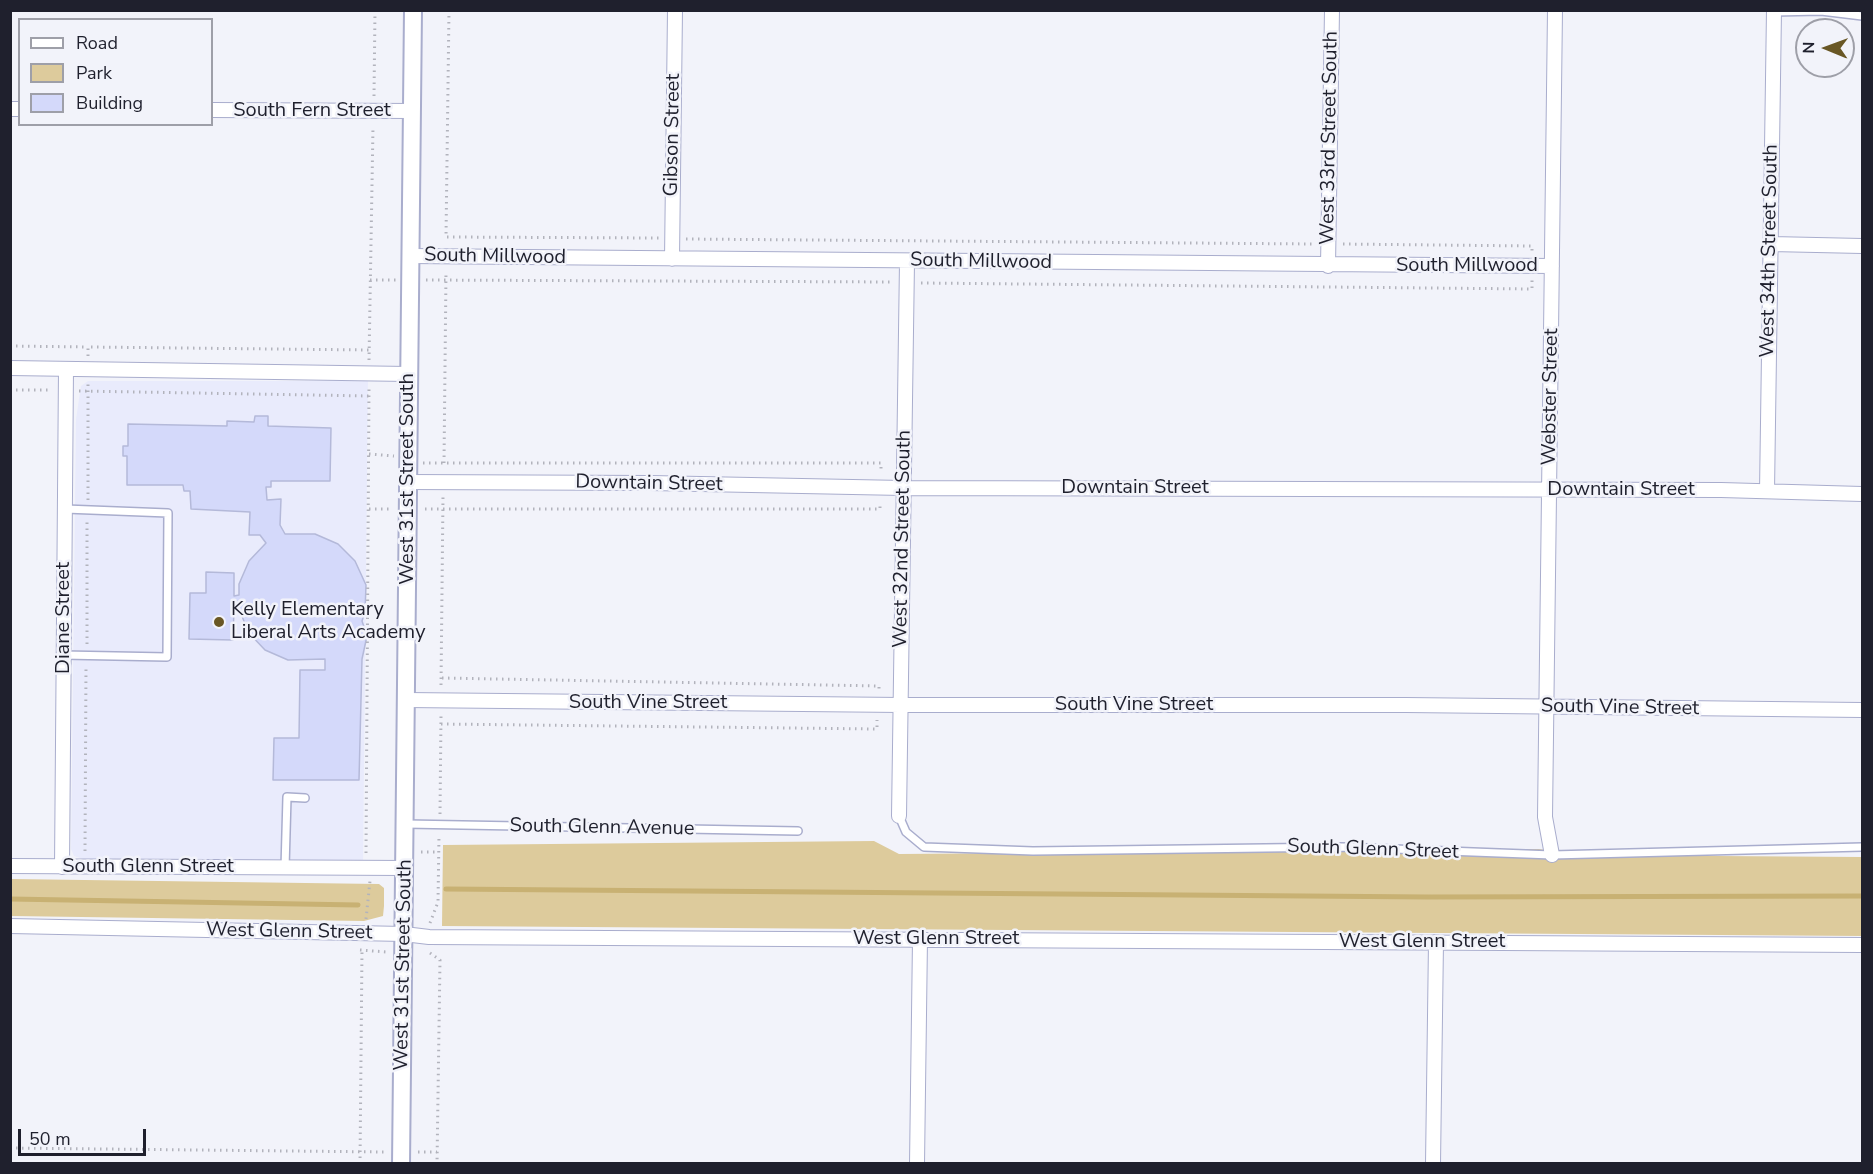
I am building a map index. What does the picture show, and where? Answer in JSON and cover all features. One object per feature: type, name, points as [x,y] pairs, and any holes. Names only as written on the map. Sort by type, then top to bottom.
[{"type":"street","name":"West 31st Street South","points":[[401,1158],[413,10]]},
{"type":"street","name":"Gibson Street","points":[[672,259],[675,10]]},
{"type":"street","name":"West 33rd Street South","points":[[1328,266],[1332,10]]},
{"type":"street","name":"Webster Street","points":[[1552,855],[1545,818],[1555,10]]},
{"type":"street","name":"West 34th Street South","points":[[1767,491],[1774,11]]},
{"type":"street","name":"South Fern Street","points":[[213,110],[412,111]]},
{"type":"street","points":[[1771,244],[1819,247],[1863,246]]},
{"type":"street","name":"South Millwood","points":[[410,256],[1328,266],[1552,266]]},
{"type":"street","name":"West 32nd Street South","points":[[899,816],[907,262]]},
{"type":"street","points":[[10,368],[408,374]]},
{"type":"street","name":"Diane Street","points":[[62,867],[66,369]]},
{"type":"street","name":"Downtain Street","points":[[407,482],[650,483],[903,488],[1550,489],[1863,494]]},
{"type":"street","name":"South Vine Street","points":[[406,700],[901,705],[1406,705],[1863,710]]},
{"type":"street","points":[[285,868],[369,868],[405,861]]},
{"type":"street","name":"South Glenn Street","points":[[10,866],[285,868]]},
{"type":"street","name":"West Glenn Street","points":[[10,926],[404,934],[429,937],[1863,945]]},
{"type":"street","points":[[917,1164],[920,939]]},
{"type":"street","points":[[1433,1164],[1436,942]]},
{"type":"lane","points":[[1774,11],[1821,11],[1863,16]]},
{"type":"lane","points":[[63,655],[166,657],[168,535],[168,513],[64,509]]},
{"type":"lane","points":[[285,868],[287,797],[305,798]]},
{"type":"lane","name":"South Glenn Street","points":[[899,816],[906,832],[924,847],[1033,851],[1342,847],[1552,855],[1863,848]]},
{"type":"lane","name":"South Glenn Avenue","points":[[406,824],[798,831]]},
{"type":"path","points":[[360,1164],[362,950],[370,894],[369,374],[375,10]]},
{"type":"path","points":[[10,346],[88,347]]},
{"type":"path","points":[[10,390],[369,396]]},
{"type":"path","points":[[405,861],[439,852]]},
{"type":"path","points":[[350,950],[434,956]]},
{"type":"path","points":[[10,1148],[360,1152],[401,1158],[437,1152]]},
{"type":"shaded area","name":"Kelly Elementary Liberal Arts Academy","points":[[88,381],[368,381],[363,861],[83,859],[74,856],[71,849],[76,419],[81,386]]},
{"type":"green space","points":[[874,841],[899,854],[1539,849],[1574,855],[1862,857],[1862,936],[442,926],[443,845]]},
{"type":"green space","points":[[11,879],[379,884],[384,888],[384,906],[383,916],[364,921],[11,916]]},
{"type":"building","points":[[255,416],[268,416],[268,426],[331,428],[330,481],[271,481],[271,487],[266,487],[267,500],[281,499],[280,525],[285,534],[315,534],[338,544],[355,561],[366,585],[365,612],[362,621],[367,636],[362,659],[359,780],[273,780],[274,738],[299,738],[300,670],[325,670],[325,659],[288,660],[265,650],[248,632],[239,608],[234,608],[233,640],[189,639],[190,593],[206,593],[206,572],[234,573],[234,596],[239,595],[239,584],[249,561],[266,543],[260,535],[249,535],[250,512],[191,509],[190,491],[184,491],[183,485],[127,485],[127,456],[123,456],[123,446],[128,446],[128,424],[227,426],[227,421],[254,422]]},
{"type":"waterway","points":[[446,889],[1428,897],[1862,896]]},
{"type":"waterway","points":[[10,899],[358,905]]},
{"type":"place","name":"Kelly Elementary Liberal Arts Academy","points":[[219,622]]}]
